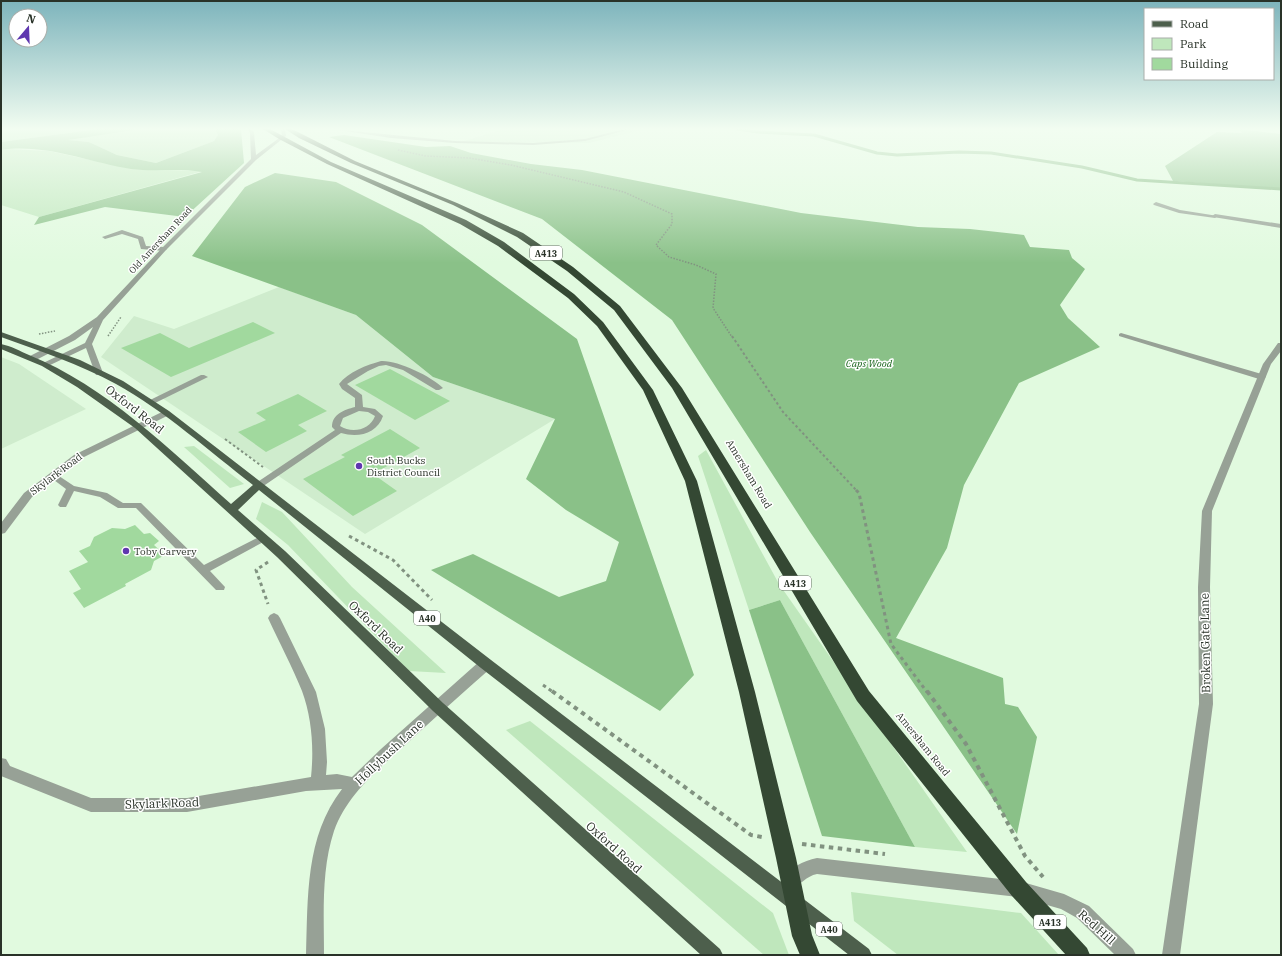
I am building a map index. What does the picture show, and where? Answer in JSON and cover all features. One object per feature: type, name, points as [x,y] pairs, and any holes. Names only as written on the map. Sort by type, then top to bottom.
[{"type":"highway","name":"A413","points":[[353,174],[463,222],[501,244],[570,296],[600,324],[648,390],[690,481],[747,692],[782,841],[802,936],[810,955]]},
{"type":"highway","name":"Amersham Road","points":[[382,174],[455,204],[520,235],[570,269],[617,308],[650,349],[677,388],[863,696],[1019,889],[1080,955]]},
{"type":"main road","name":"A40","points":[[1,334],[61,356],[120,383],[166,413],[486,664],[863,955]]},
{"type":"main road","name":"Oxford Road","points":[[1,346],[46,364],[80,385],[138,426],[264,538],[438,707],[714,955]]},
{"type":"main road","points":[[232,509],[259,485]]},
{"type":"street","name":"Old Amersham Road","points":[[88,344],[100,319],[164,249],[240,174]]},
{"type":"street","points":[[1215,216],[1281,226]]},
{"type":"street","name":"Old Amersham Road","points":[[33,358],[72,338],[100,319]]},
{"type":"street","points":[[46,364],[88,344],[99,373]]},
{"type":"street","name":"Broken Gate Lane","points":[[1171,955],[1206,704],[1204,587],[1207,511],[1267,364],[1281,345]]},
{"type":"street","name":"Skylark Road","points":[[1,530],[28,495],[77,457],[166,413]]},
{"type":"street","points":[[274,618],[309,692],[318,729],[320,762],[318,783]]},
{"type":"street","name":"Hollybush Lane","points":[[315,955],[316,889],[320,858],[327,830],[342,799],[365,772],[486,664]]},
{"type":"street","name":"Skylark Road","points":[[1,764],[5,771],[91,805],[187,805],[318,783],[337,781],[355,784]]},
{"type":"street","name":"Red Hill","points":[[791,881],[797,873],[805,868],[817,866],[1019,889],[1064,902],[1083,912],[1127,955]]},
{"type":"lane","points":[[1156,204],[1179,211],[1215,216]]},
{"type":"lane","points":[[106,237],[122,232],[141,238],[143,248],[164,249]]},
{"type":"lane","points":[[1121,335],[1262,377]]},
{"type":"lane","points":[[359,409],[360,397],[345,388],[343,384],[346,380],[382,363],[395,364],[439,388]]},
{"type":"lane","points":[[150,402],[204,377]]},
{"type":"lane","points":[[359,409],[372,410],[377,413],[379,416],[376,424],[364,431],[350,433],[336,427],[337,419],[346,413],[359,409]]},
{"type":"lane","points":[[259,485],[340,430]]},
{"type":"lane","points":[[53,475],[70,488],[98,492],[112,499],[121,506],[138,505],[220,587]]},
{"type":"lane","points":[[63,505],[70,488]]},
{"type":"lane","points":[[203,570],[264,538]]},
{"type":"path","points":[[547,174],[624,192],[672,214],[672,224],[656,245],[669,257],[696,265],[716,274],[713,308],[783,412],[859,493],[891,644],[966,744],[1025,856],[1064,902]]},
{"type":"path","points":[[106,342],[121,317]]},
{"type":"path","points":[[39,334],[77,326],[88,326]]},
{"type":"path","points":[[219,435],[272,475]]},
{"type":"path","points":[[344,533],[393,560],[434,601]]},
{"type":"path","points":[[274,618],[265,598],[256,570],[281,554]]},
{"type":"path","points":[[537,681],[751,835],[782,841],[887,854]]},
{"type":"path","points":[[1035,874],[1043,877]]},
{"type":"shaded area","points":[[279,287],[356,315],[433,377],[555,419],[365,534],[101,357],[134,316],[174,329]]},
{"type":"shaded area","points":[[1,357],[19,364],[86,409],[1,449]]},
{"type":"green space","points":[[1,174],[194,174],[39,217],[1,205]]},
{"type":"green space","points":[[196,174],[232,174],[185,217],[105,207],[34,225],[39,217]]},
{"type":"green space","points":[[274,174],[336,182],[422,225],[577,339],[694,675],[660,711],[431,570],[473,554],[559,597],[606,581],[619,542],[566,510],[526,479],[555,419],[433,377],[356,315],[192,256],[245,187]]},
{"type":"green space","name":"Caps Wood","points":[[424,174],[600,174],[801,213],[918,227],[970,229],[1024,235],[1030,247],[1069,250],[1072,258],[1085,269],[1060,305],[1068,318],[1100,347],[1019,383],[964,485],[947,548],[896,638],[1003,678],[1005,704],[1018,707],[1037,737],[1017,834],[810,532],[672,320],[542,219]]},
{"type":"green space","points":[[1169,174],[1281,174],[1281,189],[1173,181]]},
{"type":"green space","points":[[194,446],[244,484],[230,488],[184,447]]},
{"type":"green space","points":[[706,450],[779,584],[967,852],[915,847],[780,600],[749,610],[698,456]]},
{"type":"green space","points":[[262,502],[282,512],[352,587],[446,673],[409,671],[288,545],[256,519]]},
{"type":"green space","points":[[780,600],[915,847],[822,836],[749,610]]},
{"type":"green space","points":[[530,721],[773,913],[789,955],[764,955],[506,730]]},
{"type":"green space","points":[[851,892],[1021,913],[1059,955],[898,955],[854,921]]},
{"type":"building","points":[[253,322],[275,333],[171,377],[121,348],[160,333],[189,348]]},
{"type":"building","points":[[390,369],[450,401],[415,420],[355,385]]},
{"type":"building","points":[[298,394],[327,411],[298,425],[307,431],[266,452],[238,432],[266,420],[256,413]]},
{"type":"building","name":"South Bucks District Council","points":[[390,429],[420,448],[373,474],[397,491],[353,516],[303,479],[345,457],[341,455]]},
{"type":"building","points":[[135,525],[144,534],[150,533],[159,541],[154,545],[165,555],[154,561],[151,570],[125,584],[126,586],[84,608],[73,593],[81,589],[69,571],[88,562],[79,551],[90,546],[94,537],[112,528],[125,529]]},
{"type":"waterway","points":[[1110,174],[1137,180],[1281,189]]},
{"type":"place","name":"South Bucks District Council","points":[[359,466]]},
{"type":"place","name":"Toby Carvery","points":[[126,551]]}]
